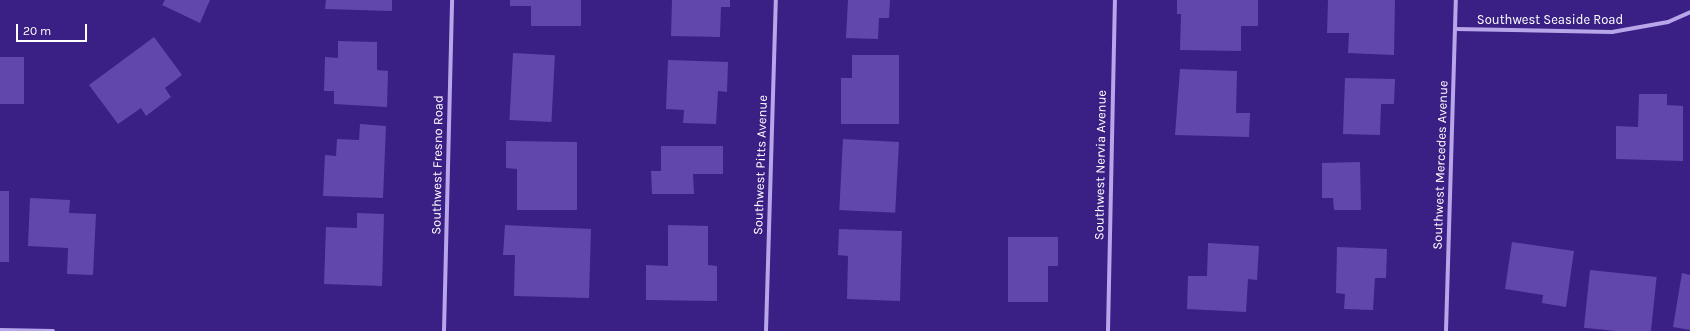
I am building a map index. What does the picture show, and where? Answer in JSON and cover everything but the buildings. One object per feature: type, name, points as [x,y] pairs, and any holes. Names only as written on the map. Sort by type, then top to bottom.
[{"type":"street","name":"Southwest Fresno Road","points":[[444,331],[452,0]]},
{"type":"street","name":"Southwest Pitts Avenue","points":[[766,331],[776,0]]},
{"type":"street","name":"Southwest Nervia Avenue","points":[[1108,331],[1115,0]]},
{"type":"street","name":"Southwest Mercedes Avenue","points":[[1446,331],[1456,0]]},
{"type":"street","name":"Southwest Seaside Road","points":[[1456,29],[1612,32],[1668,22],[1690,12]]},
{"type":"street","points":[[0,330],[53,331]]}]
